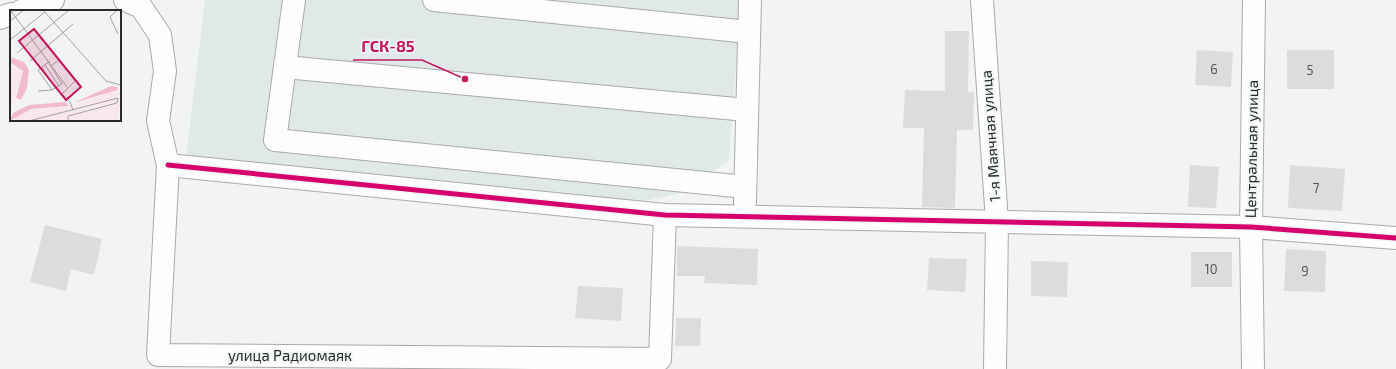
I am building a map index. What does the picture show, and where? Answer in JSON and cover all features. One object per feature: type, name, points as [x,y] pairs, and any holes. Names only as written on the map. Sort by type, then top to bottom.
[{"type":"street","points":[[24,10],[54,0]]},
{"type":"street","points":[[125,0],[140,8],[160,35],[165,71],[158,121],[168,165],[665,215],[1251,227],[1396,238]]},
{"type":"street","points":[[294,0],[276,140],[745,187]]},
{"type":"street","points":[[434,0],[749,32]]},
{"type":"street","points":[[744,217],[750,0]]},
{"type":"street","name":"1-я Маячная улица","points":[[982,0],[997,222],[995,369]]},
{"type":"street","name":"Центральная улица","points":[[1253,369],[1251,227],[1254,0]]},
{"type":"street","points":[[0,18],[10,14]]},
{"type":"street","points":[[285,67],[747,110]]},
{"type":"street","name":"улица Радиомаяк","points":[[168,165],[158,355],[660,359],[665,215]]},
{"type":"shaded area","points":[[205,0],[741,0],[729,160],[686,192],[612,208],[186,158]]},
{"type":"building","points":[[945,31],[969,31],[968,92],[974,92],[973,130],[957,130],[955,208],[922,207],[924,128],[903,128],[905,90],[945,91]]},
{"type":"building","points":[[1197,50],[1233,52],[1231,87],[1195,85]]},
{"type":"building","points":[[1287,50],[1334,50],[1334,89],[1287,89]]},
{"type":"building","points":[[1190,165],[1219,167],[1216,208],[1188,207]]},
{"type":"building","points":[[1290,165],[1345,169],[1342,211],[1288,208]]},
{"type":"building","points":[[45,225],[102,239],[94,275],[71,269],[66,291],[30,282]]},
{"type":"building","points":[[677,246],[758,249],[757,285],[704,283],[705,276],[677,276]]},
{"type":"building","points":[[1286,249],[1326,251],[1325,292],[1284,291]]},
{"type":"building","points":[[1191,252],[1232,252],[1232,287],[1191,287]]},
{"type":"building","points":[[929,258],[967,259],[965,292],[927,290]]},
{"type":"building","points":[[1031,261],[1068,262],[1067,297],[1031,296]]},
{"type":"building","points":[[578,286],[623,288],[621,321],[575,318]]},
{"type":"building","points":[[676,318],[701,318],[700,346],[675,346]]},
{"type":"cycle path","points":[[168,165],[665,215],[1251,227],[1396,238]]},
{"type":"place","name":"ГСК-85","points":[[465,79]]}]
